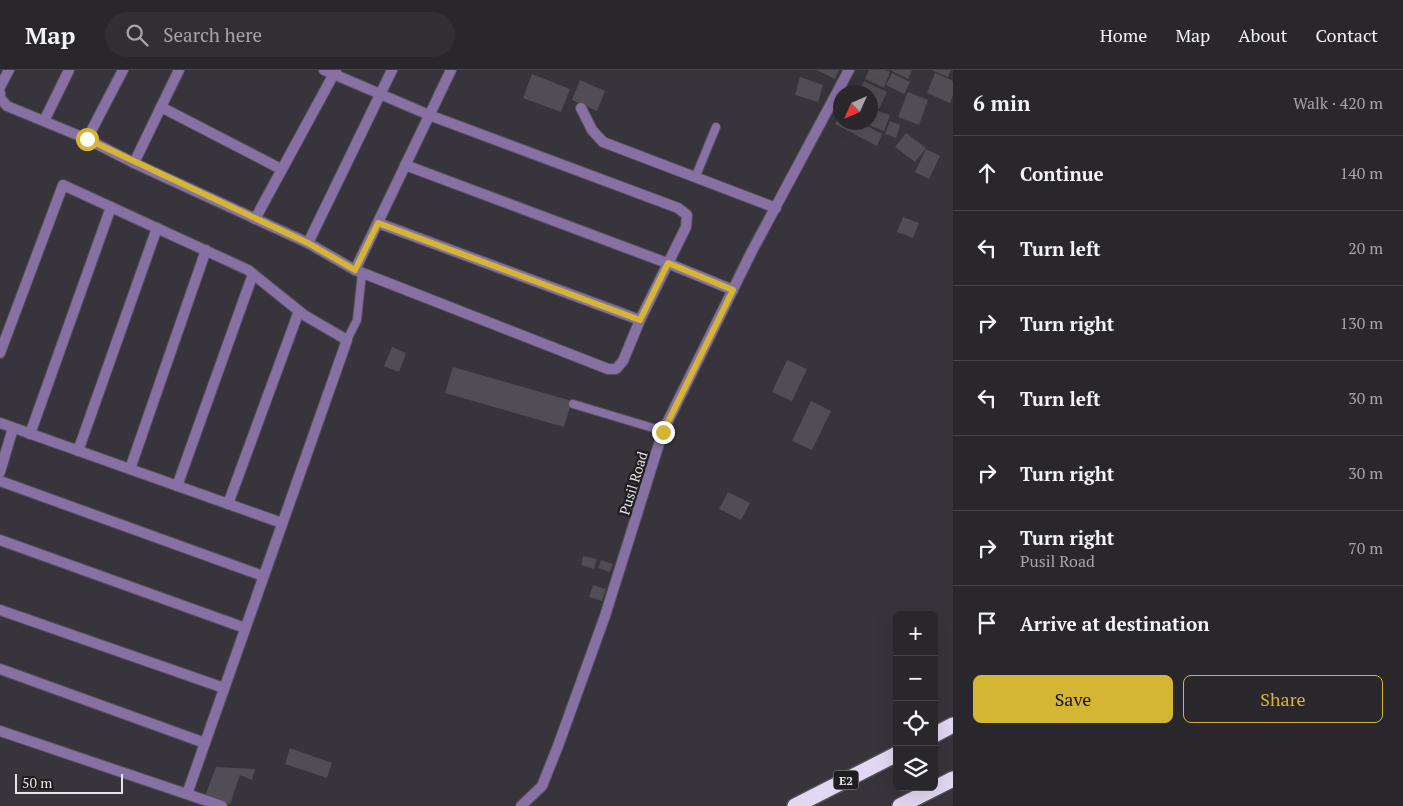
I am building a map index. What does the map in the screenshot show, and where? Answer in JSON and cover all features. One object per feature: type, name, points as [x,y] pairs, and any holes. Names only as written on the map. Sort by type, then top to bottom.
[{"type":"highway","points":[[938,733],[953,725]]},
{"type":"highway","name":"E2","points":[[795,806],[893,756]]},
{"type":"highway","points":[[900,806],[953,779]]},
{"type":"street","points":[[0,87],[9,70]]},
{"type":"street","points":[[44,121],[69,70]]},
{"type":"street","points":[[87,139],[123,70]]},
{"type":"street","points":[[134,163],[179,70]]},
{"type":"street","points":[[308,243],[392,70]]},
{"type":"street","points":[[359,271],[378,223],[451,70]]},
{"type":"street","name":"Pusil Road","points":[[522,806],[542,786],[558,746],[605,616],[663,432],[733,290],[849,70]]},
{"type":"street","points":[[0,93],[0,98],[7,106],[87,139],[134,163],[255,219],[308,243],[359,271],[608,369],[616,369],[622,361],[686,226],[687,215],[678,208],[430,115],[331,71],[255,219]]},
{"type":"street","points":[[161,107],[282,169]]},
{"type":"street","points":[[581,108],[592,130],[603,142],[776,208]]},
{"type":"street","points":[[405,165],[668,263],[733,290]]},
{"type":"street","points":[[0,353],[63,185],[248,270],[299,311],[347,340],[186,794]]},
{"type":"street","points":[[30,434],[111,207]]},
{"type":"street","points":[[378,223],[640,320]]},
{"type":"street","points":[[78,451],[157,228]]},
{"type":"street","points":[[130,469],[206,250]]},
{"type":"street","points":[[177,486],[253,274]]},
{"type":"street","points":[[228,504],[299,311]]},
{"type":"street","points":[[0,424],[282,523]]},
{"type":"street","points":[[0,472],[13,428]]},
{"type":"street","points":[[0,481],[263,576]]},
{"type":"street","points":[[0,540],[245,628]]},
{"type":"street","points":[[0,610],[224,688]]},
{"type":"street","points":[[0,670],[205,743]]},
{"type":"street","points":[[0,731],[222,806]]},
{"type":"lane","points":[[695,178],[716,127]]},
{"type":"lane","points":[[347,340],[357,320],[359,271]]},
{"type":"lane","points":[[573,404],[663,432]]},
{"type":"building","points":[[817,70],[839,70],[835,79]]},
{"type":"building","points":[[869,70],[885,70],[890,72],[884,88],[865,79]]},
{"type":"building","points":[[890,70],[912,70],[908,79]]},
{"type":"building","points":[[931,70],[951,70],[948,77]]},
{"type":"building","points":[[892,73],[910,82],[904,94],[886,85]]},
{"type":"building","points":[[935,73],[953,81],[953,95],[950,103],[927,93]]},
{"type":"building","points":[[532,74],[570,89],[561,112],[523,98]]},
{"type":"building","points":[[800,77],[823,85],[818,102],[795,95]]},
{"type":"building","points":[[580,80],[605,91],[597,111],[572,100]]},
{"type":"building","points":[[864,81],[872,85],[862,85]]},
{"type":"building","points":[[878,88],[887,92],[878,108]]},
{"type":"building","points":[[908,92],[928,100],[919,125],[898,117]]},
{"type":"building","points":[[878,111],[890,115],[884,131],[878,129]]},
{"type":"building","points":[[890,121],[900,125],[896,138],[885,134]]},
{"type":"building","points":[[846,130],[875,130],[882,134],[877,146]]},
{"type":"building","points":[[906,133],[926,148],[915,162],[895,147]]},
{"type":"building","points":[[926,149],[940,156],[929,179],[915,172]]},
{"type":"building","points":[[903,217],[919,223],[913,238],[897,232]]},
{"type":"building","points":[[392,347],[406,353],[399,372],[384,366]]},
{"type":"building","points":[[787,360],[807,369],[792,401],[772,392]]},
{"type":"building","points":[[453,367],[572,401],[564,427],[445,393]]},
{"type":"building","points":[[811,401],[831,411],[812,450],[792,441]]},
{"type":"building","points":[[728,492],[750,503],[741,520],[719,509]]},
{"type":"building","points":[[583,556],[597,559],[594,569],[581,565]]},
{"type":"building","points":[[601,560],[613,564],[610,572],[598,568]]},
{"type":"building","points":[[593,585],[606,589],[602,601],[589,597]]},
{"type":"building","points":[[290,748],[332,763],[327,778],[285,764]]},
{"type":"building","points":[[216,767],[255,769],[252,780],[240,775],[230,804],[205,796]]},
{"type":"route","points":[[87,139],[134,163],[308,243],[355,270],[378,223],[640,320],[668,263],[733,290],[663,432]]}]
